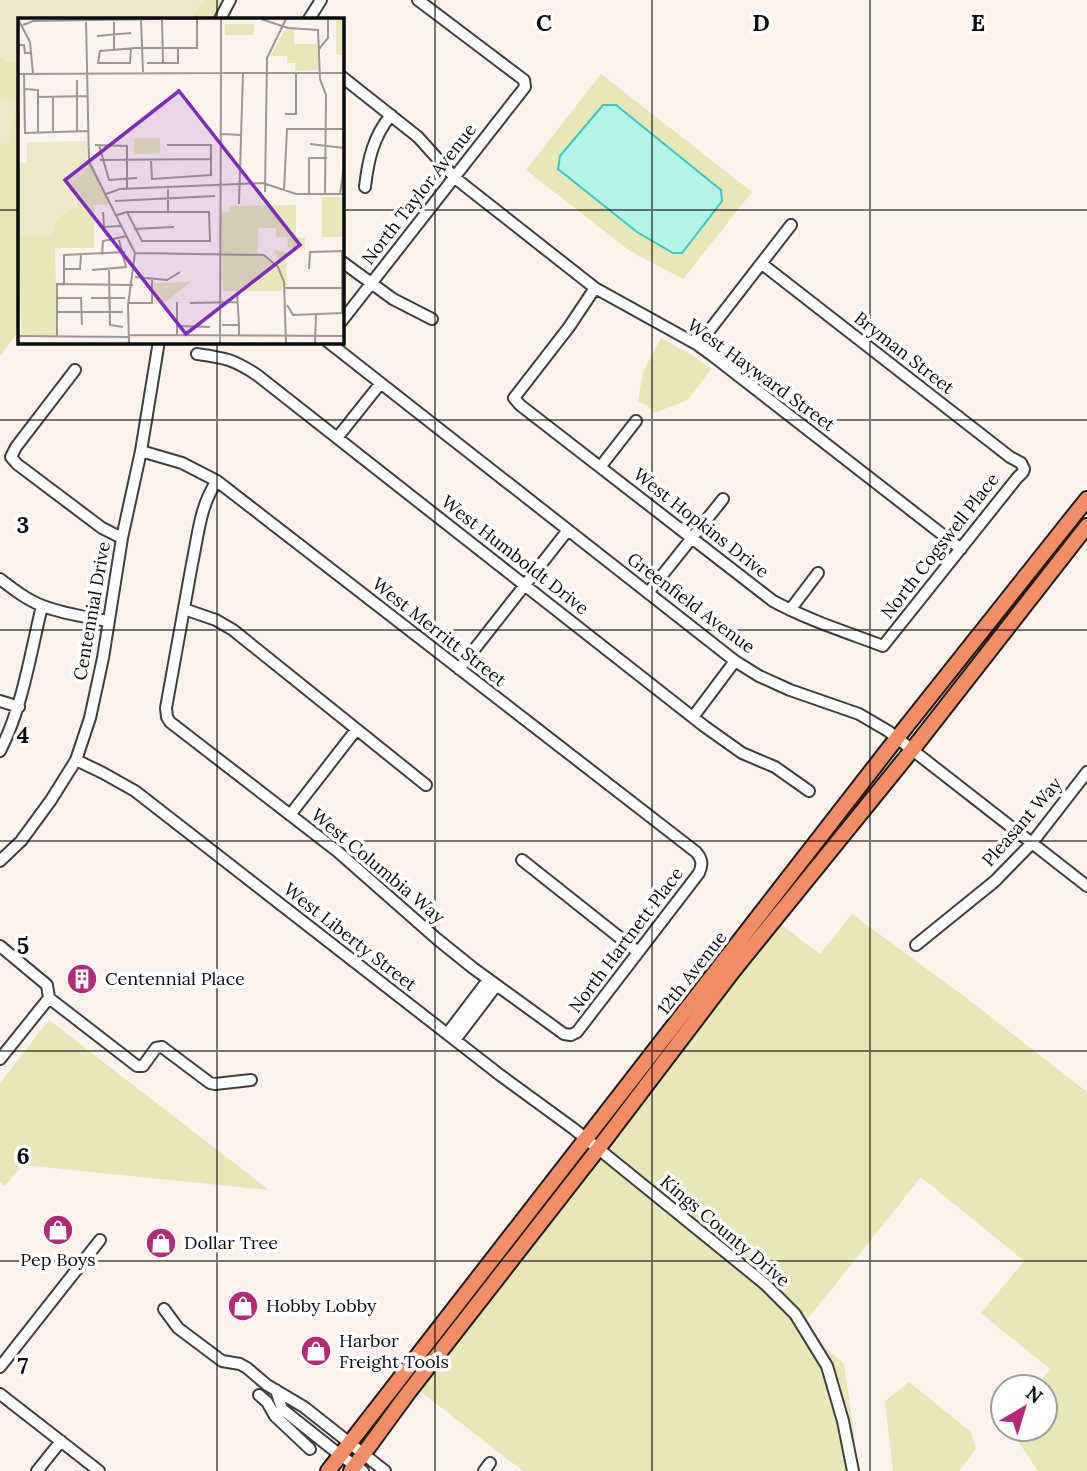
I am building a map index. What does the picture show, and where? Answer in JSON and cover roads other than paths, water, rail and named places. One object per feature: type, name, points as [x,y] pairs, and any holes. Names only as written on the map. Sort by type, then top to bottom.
[{"type":"main road","name":"12th Avenue","points":[[358,1465],[408,1393],[898,738],[1087,499]]},
{"type":"main road","name":"12th Avenue","points":[[328,1471],[436,1334],[912,750],[1087,526]]},
{"type":"main road","points":[[408,1393],[408,1384],[431,1352],[436,1334]]},
{"type":"street","points":[[221,18],[230,0]]},
{"type":"street","points":[[310,18],[321,0]]},
{"type":"street","name":"North Taylor Avenue","points":[[343,319],[525,87],[524,80],[418,0]]},
{"type":"street","name":"West Hayward Street","points":[[343,78],[418,137],[454,177],[595,288],[698,345],[961,549]]},
{"type":"street","points":[[365,187],[368,160],[384,124],[391,115]]},
{"type":"street","points":[[698,345],[791,225]]},
{"type":"street","points":[[343,263],[403,305],[432,319]]},
{"type":"street","name":"Bryman Street","points":[[762,264],[1021,463],[1024,468]]},
{"type":"street","name":"West Hopkins Drive","points":[[595,288],[569,327],[514,398],[773,601],[883,646]]},
{"type":"street","name":"Centennial Drive","points":[[0,861],[21,841],[76,760],[95,698],[159,343]]},
{"type":"street","name":"Greenfield Avenue","points":[[329,343],[735,661],[790,690],[859,714],[898,738],[1087,886]]},
{"type":"street","name":"West Humboldt Drive","points":[[197,354],[227,358],[257,375],[693,717],[742,753],[775,767],[809,791]]},
{"type":"street","points":[[75,370],[11,457],[102,528],[122,538]]},
{"type":"street","points":[[337,438],[380,384]]},
{"type":"street","points":[[601,466],[636,421]]},
{"type":"street","name":"West Merritt Street","points":[[141,451],[183,463],[217,481],[696,852],[702,862]]},
{"type":"street","name":"North Cogswell Place","points":[[883,646],[1024,468]]},
{"type":"street","points":[[217,481],[210,491],[203,512],[184,609],[216,620],[233,630],[426,785]]},
{"type":"street","points":[[648,593],[723,499]]},
{"type":"street","points":[[459,669],[568,530]]},
{"type":"street","points":[[790,610],[818,573]]},
{"type":"street","points":[[0,579],[42,606],[108,621]]},
{"type":"street","points":[[0,751],[19,707],[42,606]]},
{"type":"street","name":"West Columbia Way","points":[[184,609],[166,709],[167,717],[176,727],[337,851],[437,939],[492,983],[556,1029],[571,1035]]},
{"type":"street","points":[[693,717],[735,661]]},
{"type":"street","points":[[0,701],[19,707]]},
{"type":"street","points":[[290,815],[356,730]]},
{"type":"street","name":"West Liberty Street","points":[[76,760],[135,791],[593,1144]]},
{"type":"street","name":"Pleasant Way","points":[[916,945],[995,881],[1032,843],[1087,772]]},
{"type":"street","points":[[522,860],[638,952]]},
{"type":"street","name":"North Hartnett Place","points":[[571,1035],[581,1028],[699,873],[702,862]]},
{"type":"street","points":[[0,946],[47,985],[49,998],[137,1066],[143,1066],[156,1048],[162,1047],[210,1083],[251,1080]]},
{"type":"street","points":[[451,1037],[492,983]]},
{"type":"street","points":[[0,1059],[49,998]]},
{"type":"street","name":"Kings County Drive","points":[[593,1144],[737,1260],[795,1314],[827,1366],[843,1421],[853,1471]]},
{"type":"street","points":[[0,1367],[100,1240]]},
{"type":"street","points":[[164,1309],[178,1328],[222,1361],[240,1364],[304,1407],[358,1465],[385,1471]]},
{"type":"street","points":[[0,1394],[99,1471]]},
{"type":"street","points":[[259,1395],[267,1402],[275,1416],[310,1449]]},
{"type":"street","points":[[37,1471],[61,1441]]},
{"type":"water","points":[[603,105],[616,105],[721,190],[722,201],[682,253],[673,253],[637,232],[558,169],[560,156]]},
{"type":"place","name":"Centennial Place","points":[[82,979]]},
{"type":"place","name":"Pep Boys","points":[[58,1230]]},
{"type":"place","name":"Dollar Tree","points":[[161,1243]]},
{"type":"place","name":"Hobby Lobby","points":[[243,1306]]},
{"type":"place","name":"Harbor Freight Tools","points":[[316,1351]]}]
